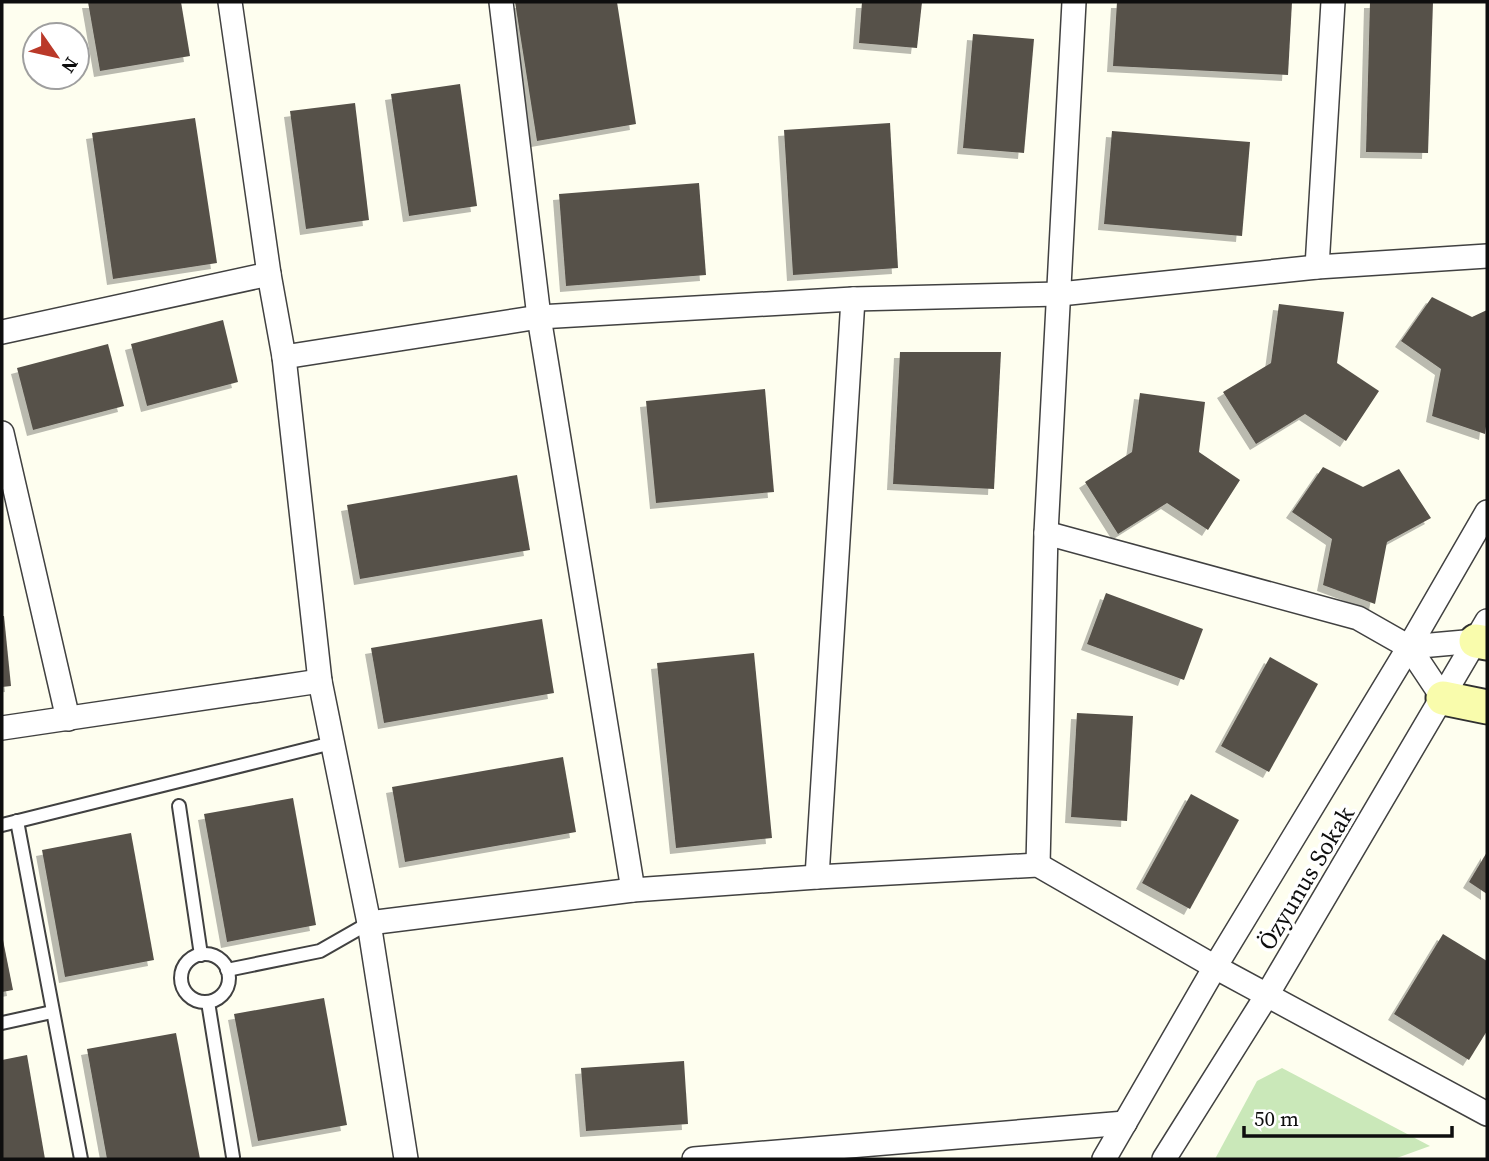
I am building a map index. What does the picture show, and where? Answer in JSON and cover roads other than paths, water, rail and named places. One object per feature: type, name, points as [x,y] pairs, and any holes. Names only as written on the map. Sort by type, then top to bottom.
[{"type":"street","points":[[230,2],[269,274],[284,357],[320,681],[369,923],[399,1158]]},
{"type":"street","points":[[501,2],[539,317],[634,890]]},
{"type":"street","points":[[1038,865],[1046,533],[1074,2]]},
{"type":"street","points":[[1317,267],[1333,2]]},
{"type":"street","points":[[284,357],[539,317],[853,299],[1060,294],[1317,267],[1487,256]]},
{"type":"street","points":[[2,332],[269,274]]},
{"type":"street","points":[[817,877],[853,299]]},
{"type":"street","points":[[2,433],[68,719]]},
{"type":"street","points":[[1104,1159],[1215,967],[1409,647],[1487,512]]},
{"type":"street","points":[[1046,533],[1358,618],[1409,647],[1443,698],[1487,707]]},
{"type":"street","points":[[1409,647],[1483,635]]},
{"type":"street","name":"Özyunus Sokak","points":[[1164,1159],[1483,635]]},
{"type":"street","points":[[2,728],[320,681]]},
{"type":"street","points":[[369,923],[634,890],[1038,865],[1215,967],[1487,1114]]},
{"type":"street","points":[[694,1159],[1125,1123]]},
{"type":"lane","points":[[2,825],[332,744]]},
{"type":"lane","points":[[179,806],[201,955]]},
{"type":"lane","points":[[17,821],[81,1159]]},
{"type":"lane","points":[[227,971],[320,951],[369,923]]},
{"type":"lane","points":[[201,955],[217,958],[227,971],[227,986],[222,994],[208,1002],[192,999],[186,993],[181,978],[187,962],[201,955]]},
{"type":"lane","points":[[208,1002],[233,1157]]},
{"type":"lane","points":[[2,1023],[52,1012]]}]
